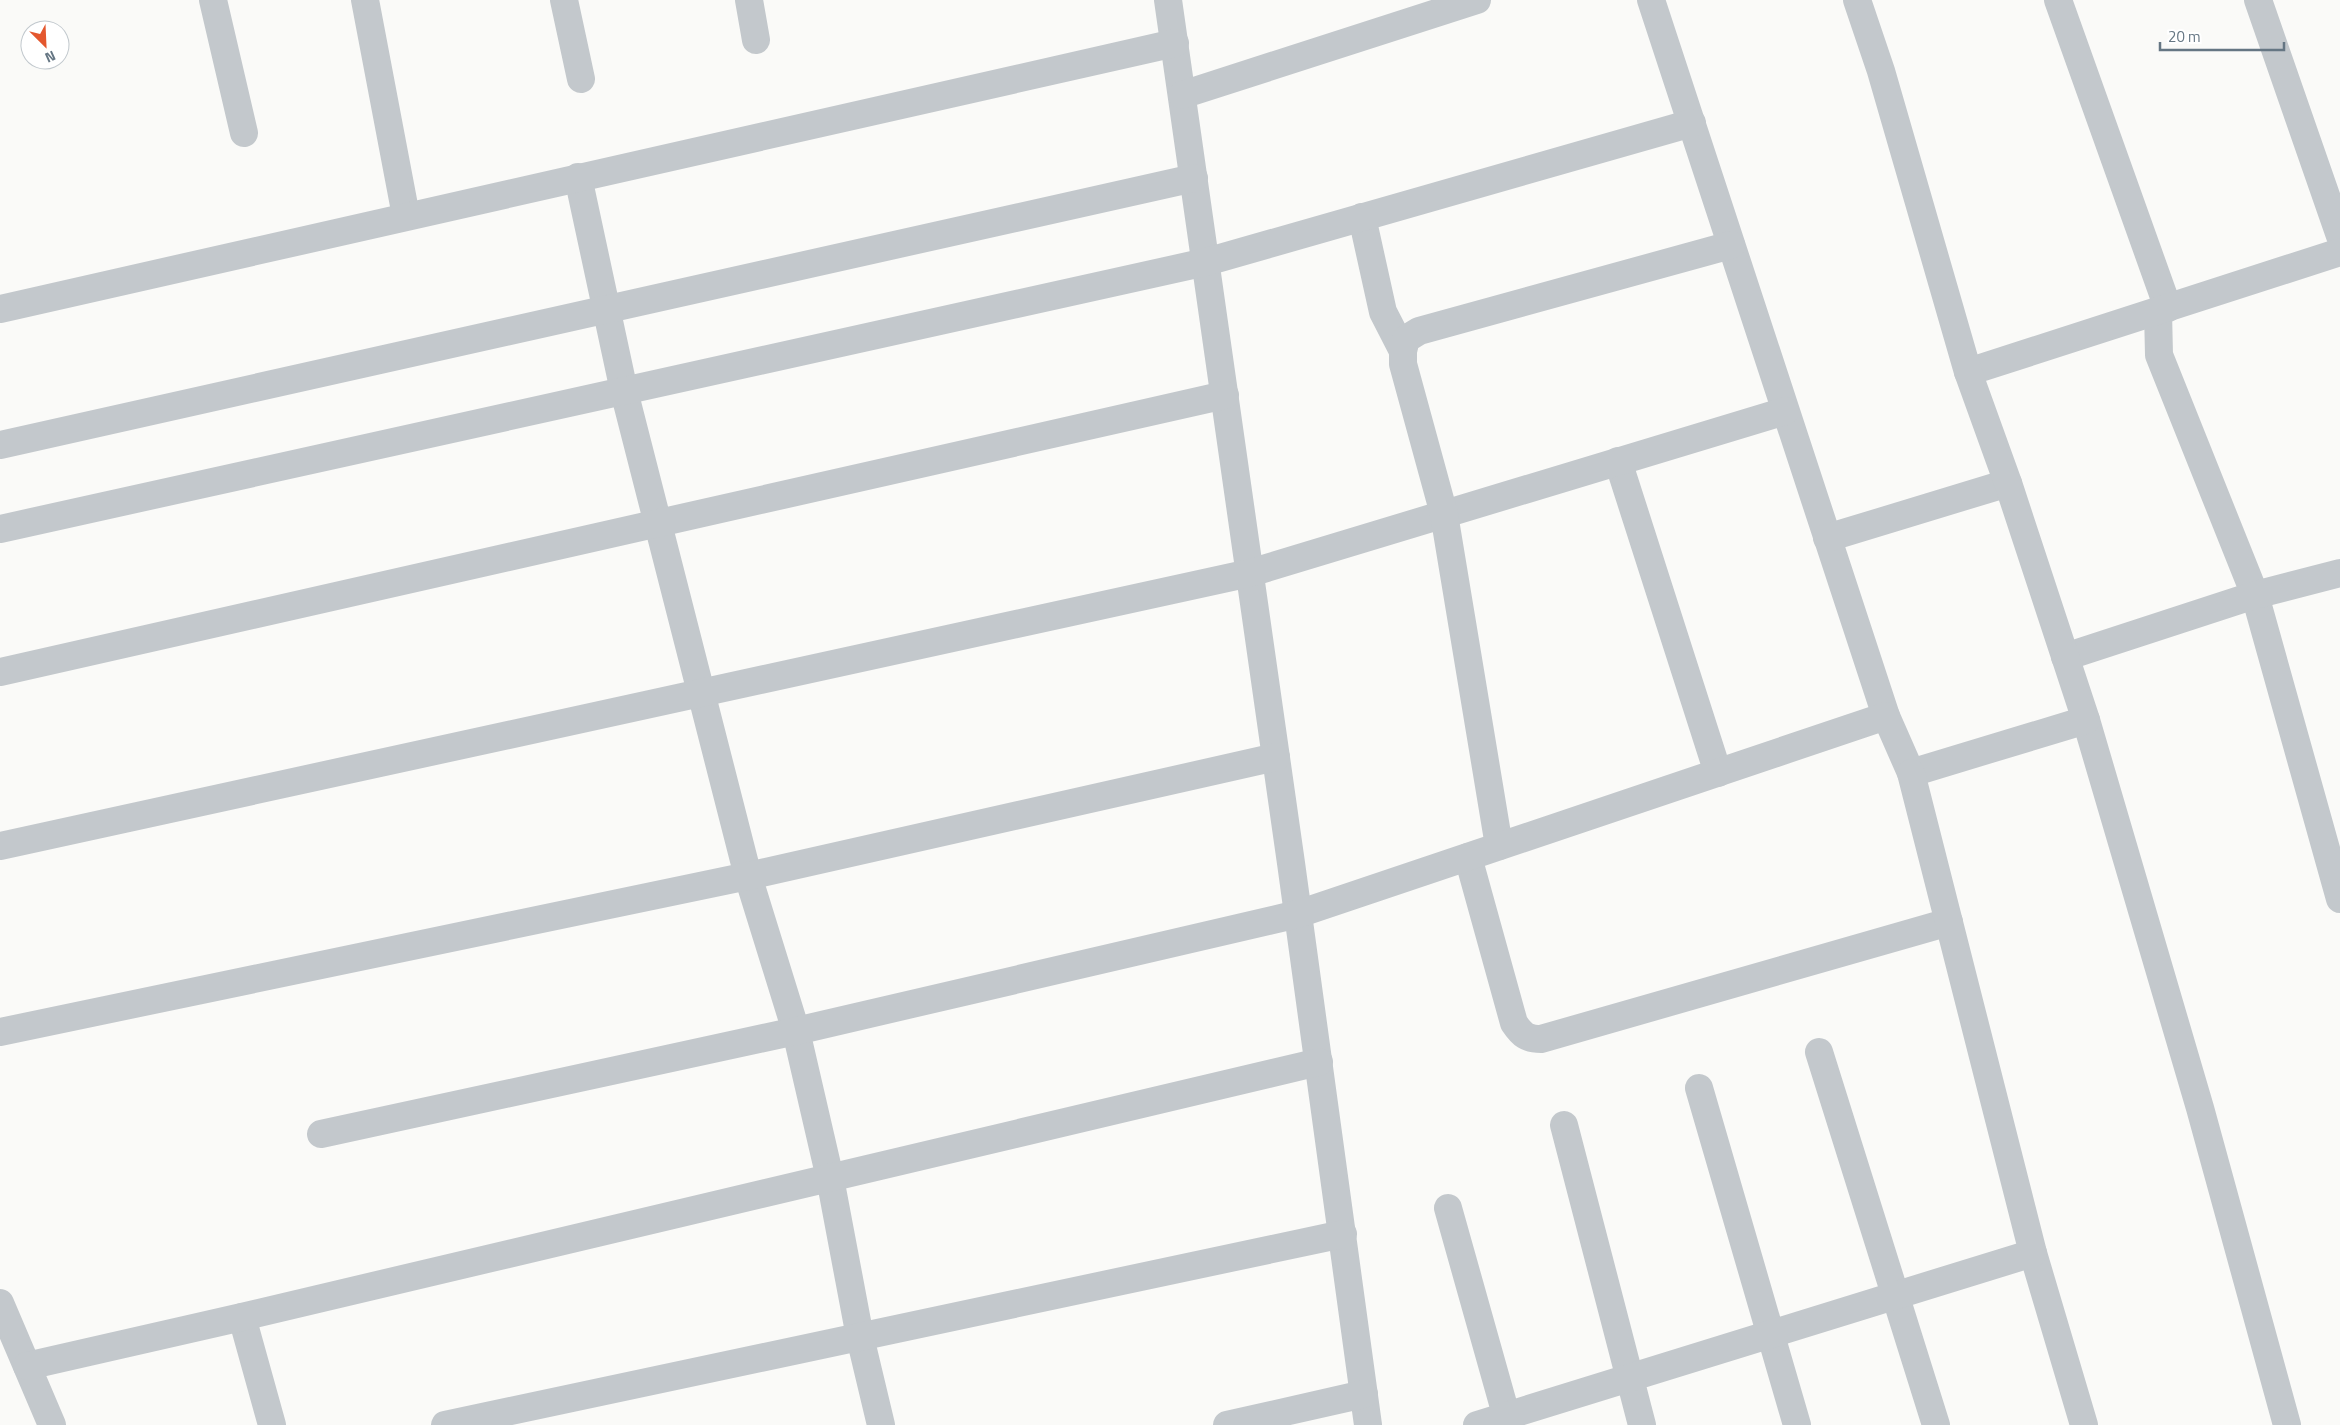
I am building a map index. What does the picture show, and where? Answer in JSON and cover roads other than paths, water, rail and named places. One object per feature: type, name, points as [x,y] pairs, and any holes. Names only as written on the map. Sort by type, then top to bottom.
[{"type":"street","points":[[213,0],[244,133]]},
{"type":"street","points":[[365,0],[406,216]]},
{"type":"street","points":[[564,0],[581,79]]},
{"type":"street","points":[[749,0],[756,40]]},
{"type":"street","points":[[1168,0],[1343,1234],[1368,1425]]},
{"type":"street","points":[[1182,95],[1477,0]]},
{"type":"street","points":[[1651,0],[1886,716],[1911,773],[2034,1253],[2084,1425]]},
{"type":"street","points":[[1857,0],[1881,71],[1968,372],[2008,483],[2086,720],[2200,1108],[2287,1425]]},
{"type":"street","points":[[2058,0],[2163,309],[2158,355],[2255,595],[2340,899]]},
{"type":"street","points":[[2258,0],[2340,236]]},
{"type":"street","points":[[0,310],[1175,42]]},
{"type":"street","points":[[0,530],[1206,262],[1692,124]]},
{"type":"street","points":[[578,177],[624,390],[748,876],[796,1031],[830,1178],[860,1337],[881,1425]]},
{"type":"street","points":[[0,444],[1194,178]]},
{"type":"street","points":[[1362,217],[1383,312],[1402,351],[1403,364],[1444,514],[1499,846]]},
{"type":"street","points":[[1402,351],[1406,339],[1419,331],[1731,244]]},
{"type":"street","points":[[1968,372],[2340,252]]},
{"type":"street","points":[[0,672],[1225,395]]},
{"type":"street","points":[[0,846],[1250,572],[1785,411]]},
{"type":"street","points":[[1618,461],[1718,773]]},
{"type":"street","points":[[1827,538],[2008,483]]},
{"type":"street","points":[[2065,657],[2255,595],[2340,573]]},
{"type":"street","points":[[321,1134],[796,1031],[1298,914],[1886,716]]},
{"type":"street","points":[[1911,773],[2086,720]]},
{"type":"street","points":[[0,1032],[748,876],[1276,757]]},
{"type":"street","points":[[1468,857],[1514,1023],[1520,1033],[1528,1039],[1541,1039],[1949,922]]},
{"type":"street","points":[[1818,1052],[1936,1425]]},
{"type":"street","points":[[27,1366],[242,1318],[1318,1062]]},
{"type":"street","points":[[1699,1088],[1797,1425]]},
{"type":"street","points":[[1564,1124],[1628,1378],[1642,1425]]},
{"type":"street","points":[[1448,1208],[1507,1420]]},
{"type":"street","points":[[445,1425],[1343,1234]]},
{"type":"street","points":[[1477,1425],[1507,1420],[1628,1378],[2034,1253]]},
{"type":"street","points":[[0,1303],[52,1425]]},
{"type":"street","points":[[242,1318],[272,1425]]},
{"type":"street","points":[[1227,1425],[1364,1394]]}]
